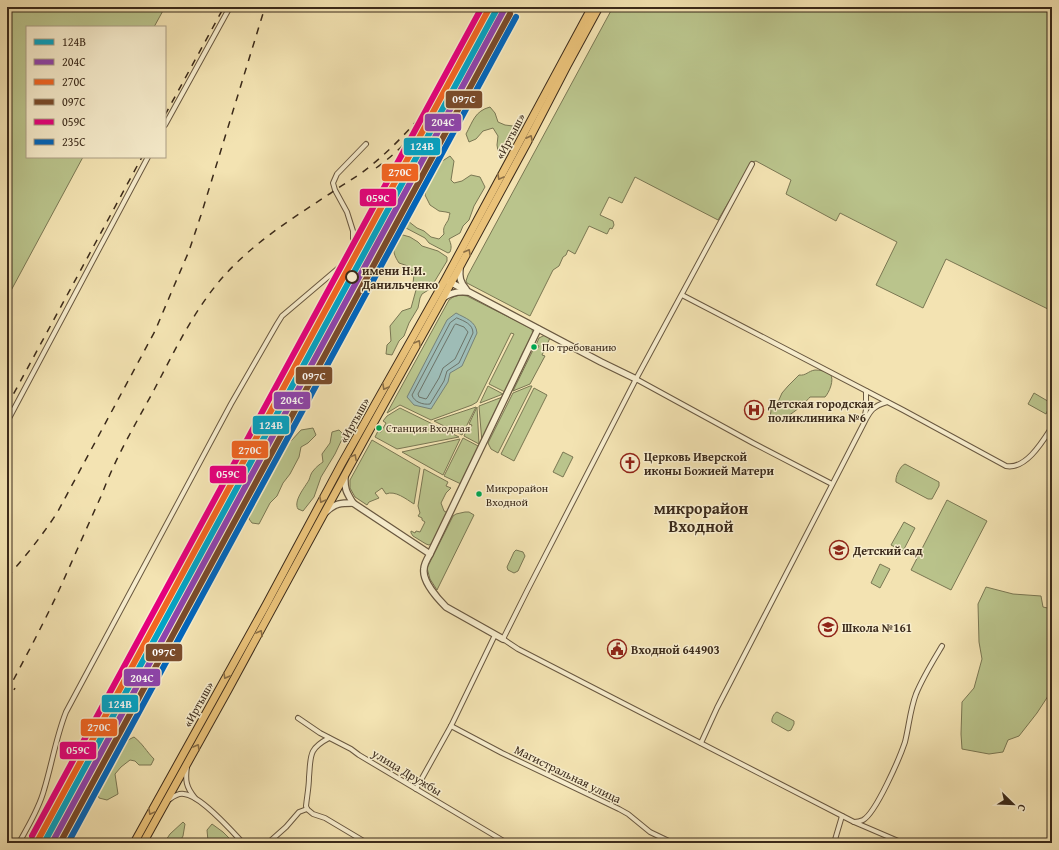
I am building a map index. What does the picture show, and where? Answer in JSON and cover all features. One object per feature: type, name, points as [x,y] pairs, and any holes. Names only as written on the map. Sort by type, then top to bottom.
[{"type":"main road","name":"«Иртыш»","points":[[134,843],[266,605],[345,457],[448,281],[592,7]]},
{"type":"main road","name":"«Иртыш»","points":[[143,843],[442,299],[448,281],[460,266],[599,7]]},
{"type":"street","points":[[166,123],[230,7]]},
{"type":"street","points":[[19,843],[40,803],[66,712],[231,404],[282,316],[348,260],[353,248],[354,231],[347,212],[332,183],[337,174],[366,144]]},
{"type":"street","points":[[7,422],[147,158]]},
{"type":"street","points":[[503,639],[636,379],[752,164]]},
{"type":"street","points":[[460,266],[460,281],[471,294]]},
{"type":"street","points":[[448,281],[636,379],[832,484]]},
{"type":"street","points":[[442,299],[454,292],[471,294]]},
{"type":"street","points":[[682,295],[903,410],[1006,466],[1012,467],[1018,465],[1034,453],[1052,427]]},
{"type":"street","points":[[538,329],[424,567],[424,576],[440,602],[518,649],[614,700],[854,822],[903,843]]},
{"type":"street","points":[[864,423],[866,391]]},
{"type":"street","points":[[701,743],[870,412],[875,406],[887,402]]},
{"type":"street","points":[[345,474],[344,485],[346,492],[353,503],[430,554]]},
{"type":"street","points":[[324,513],[341,503],[353,503]]},
{"type":"street","points":[[416,789],[451,726],[496,635]]},
{"type":"street","points":[[854,822],[863,820],[869,815],[894,772],[905,742],[909,719],[916,694],[942,646]]},
{"type":"street","name":"улица Дружбы","points":[[298,718],[329,738],[351,749],[507,843]]},
{"type":"street","name":"Магистральная улица","points":[[451,726],[502,753],[619,809],[628,814],[650,832],[673,843]]},
{"type":"street","points":[[329,738],[316,746],[309,760],[307,809],[313,814],[325,818],[367,843]]},
{"type":"street","points":[[187,764],[187,785],[190,792],[196,799]]},
{"type":"street","points":[[164,805],[174,795],[189,795],[209,808],[243,843]]},
{"type":"street","points":[[268,843],[286,827],[299,812],[307,809]]},
{"type":"street","points":[[834,843],[842,816]]},
{"type":"green space","points":[[7,7],[165,7],[155,26],[26,26],[26,158],[82,158],[7,298]]},
{"type":"green space","points":[[613,7],[1052,7],[1052,311],[946,259],[923,308],[876,285],[897,242],[840,213],[836,221],[786,194],[791,180],[756,161],[752,162],[718,220],[635,177],[622,203],[609,197],[600,215],[613,221],[614,225],[612,229],[610,228],[607,234],[589,226],[575,254],[568,250],[559,266],[553,270],[530,316],[467,283],[466,281],[468,275]]},
{"type":"green space","points":[[490,107],[495,113],[498,122],[513,126],[508,144],[498,151],[498,136],[493,128],[483,131],[476,139],[469,142],[466,134],[478,114]]},
{"type":"green space","points":[[450,156],[454,161],[451,180],[454,183],[462,181],[471,175],[480,177],[485,187],[474,206],[469,220],[463,226],[460,233],[449,239],[451,247],[450,252],[448,253],[406,228],[401,222],[408,221],[431,237],[439,239],[444,234],[444,228],[450,213],[439,211],[430,205],[425,195],[428,181],[438,164]]},
{"type":"green space","points":[[403,235],[410,237],[422,246],[438,251],[447,257],[447,261],[430,289],[422,294],[418,308],[409,323],[404,336],[399,341],[392,355],[386,354],[387,345],[391,341],[390,326],[402,311],[411,308],[416,290],[413,284],[414,274],[408,266],[399,263],[394,253],[394,247],[397,240]]},
{"type":"green space","points":[[460,295],[467,296],[532,329],[533,333],[531,340],[521,356],[516,372],[505,392],[489,384],[514,334],[511,333],[477,402],[431,420],[400,405],[387,413],[449,300]]},
{"type":"green space","points":[[545,335],[550,338],[542,355],[545,356],[530,384],[513,391],[533,350],[539,346],[536,345],[539,338]]},
{"type":"green space","points":[[815,370],[827,372],[831,376],[831,386],[825,397],[810,397],[788,416],[778,420],[773,420],[770,417],[770,406],[772,403],[778,402],[782,393],[799,375]]},
{"type":"green space","points":[[488,386],[503,394],[480,403]]},
{"type":"green space","points":[[532,386],[498,453],[491,449],[488,443],[513,393]]},
{"type":"green space","points":[[534,388],[547,395],[514,461],[501,454]]},
{"type":"green space","points":[[1034,393],[1051,403],[1046,414],[1028,404]]},
{"type":"green space","points":[[505,396],[482,443],[479,406]]},
{"type":"green space","points":[[476,407],[462,435],[434,421]]},
{"type":"green space","points":[[477,407],[479,444],[464,436],[467,429],[470,429],[472,425],[469,424]]},
{"type":"green space","points":[[400,408],[459,437],[397,449],[375,437],[378,431],[381,432],[386,423],[383,421],[387,416]]},
{"type":"green space","points":[[313,428],[316,435],[308,443],[301,447],[299,457],[277,496],[270,503],[259,524],[252,523],[249,519],[251,510],[267,481],[281,448],[291,441],[301,430]]},
{"type":"green space","points":[[339,430],[344,435],[335,454],[321,477],[314,497],[303,511],[298,509],[298,498],[312,472],[323,462],[322,454],[330,443],[332,432]]},
{"type":"green space","points":[[463,438],[480,447],[461,484],[444,476]]},
{"type":"green space","points":[[460,439],[443,475],[402,452]]},
{"type":"green space","points":[[372,440],[420,468],[414,504],[397,494],[386,494],[382,488],[375,493],[379,498],[369,502],[367,505],[355,497],[350,488],[350,480]]},
{"type":"green space","points":[[563,452],[573,457],[563,477],[553,472]]},
{"type":"green space","points":[[905,464],[939,482],[939,486],[932,499],[928,499],[896,482],[898,472]]},
{"type":"green space","points":[[424,469],[448,482],[446,486],[451,488],[446,493],[441,503],[444,511],[448,513],[433,543],[429,545],[413,536],[411,533],[411,531],[415,533],[416,531],[420,532],[425,522],[418,516],[420,513],[418,506]]},
{"type":"green space","points":[[947,500],[987,521],[951,590],[911,570]]},
{"type":"green space","points":[[469,512],[474,515],[437,590],[430,579],[427,568],[453,516]]},
{"type":"green space","points":[[904,522],[915,528],[903,551],[891,545]]},
{"type":"green space","points":[[516,550],[523,552],[525,556],[518,571],[514,573],[508,570],[507,567]]},
{"type":"green space","points":[[880,564],[890,569],[880,588],[871,583]]},
{"type":"green space","points":[[986,587],[1013,594],[1041,596],[1043,607],[1052,609],[1052,690],[1037,713],[1019,736],[1008,740],[1003,752],[989,754],[962,749],[961,734],[962,702],[974,688],[982,659],[979,642],[978,604]]},
{"type":"green space","points":[[777,712],[794,721],[791,730],[788,731],[772,722],[773,716]]},
{"type":"green space","points":[[134,737],[154,759],[151,765],[139,765],[135,761],[130,760],[115,774],[118,794],[107,800],[99,798],[97,792],[99,782],[106,773],[113,758],[130,739]]},
{"type":"green space","points":[[183,822],[185,824],[183,836],[179,843],[164,843],[170,834]]},
{"type":"green space","points":[[212,824],[234,843],[206,843],[208,841],[207,830]]},
{"type":"water","points":[[456,313],[472,323],[475,326],[477,333],[462,366],[450,373],[448,382],[431,409],[414,405],[407,397],[447,320]]},
{"type":"railway","points":[[166,113],[224,7]]},
{"type":"railway","points":[[7,577],[21,562],[57,513],[155,331],[189,251],[265,7]]},
{"type":"railway","points":[[7,692],[54,601],[119,455],[183,336],[208,296],[229,270],[256,245],[286,223],[360,174],[400,139],[418,119],[451,76],[493,7]]},
{"type":"railway","points":[[376,168],[414,134],[435,108],[464,66]]},
{"type":"railway","points":[[7,406],[141,158]]},
{"type":"railway","points":[[7,702],[15,688]]},
{"type":"transit line","name":"059С","points":[[32,836],[482,7]]},
{"type":"transit line","name":"270С","points":[[38,840],[490,7]]},
{"type":"transit line","name":"124В","points":[[44,843],[498,7]]},
{"type":"transit line","name":"204С","points":[[52,843],[504,10]]},
{"type":"transit line","name":"097С","points":[[60,843],[510,14]]},
{"type":"transit line","name":"235С","points":[[68,843],[516,17]]},
{"type":"place","name":"имени Н.И. Данильченко","points":[[352,277]]},
{"type":"place","name":"По требованию","points":[[534,347]]},
{"type":"place","name":"Детская городская поликлиника №6","points":[[754,410]]},
{"type":"place","name":"Станция Входная","points":[[379,428]]},
{"type":"place","name":"Церковь Иверской иконы Божией Матери","points":[[630,463]]},
{"type":"place","name":"Микрорайон Входной","points":[[479,494]]},
{"type":"place","name":"Детский сад","points":[[839,550]]},
{"type":"place","name":"Школа №161","points":[[828,627]]},
{"type":"place","name":"Входной 644903","points":[[617,649]]},
{"type":"district","name":"микрорайон Входной","points":[[701,517]]}]
